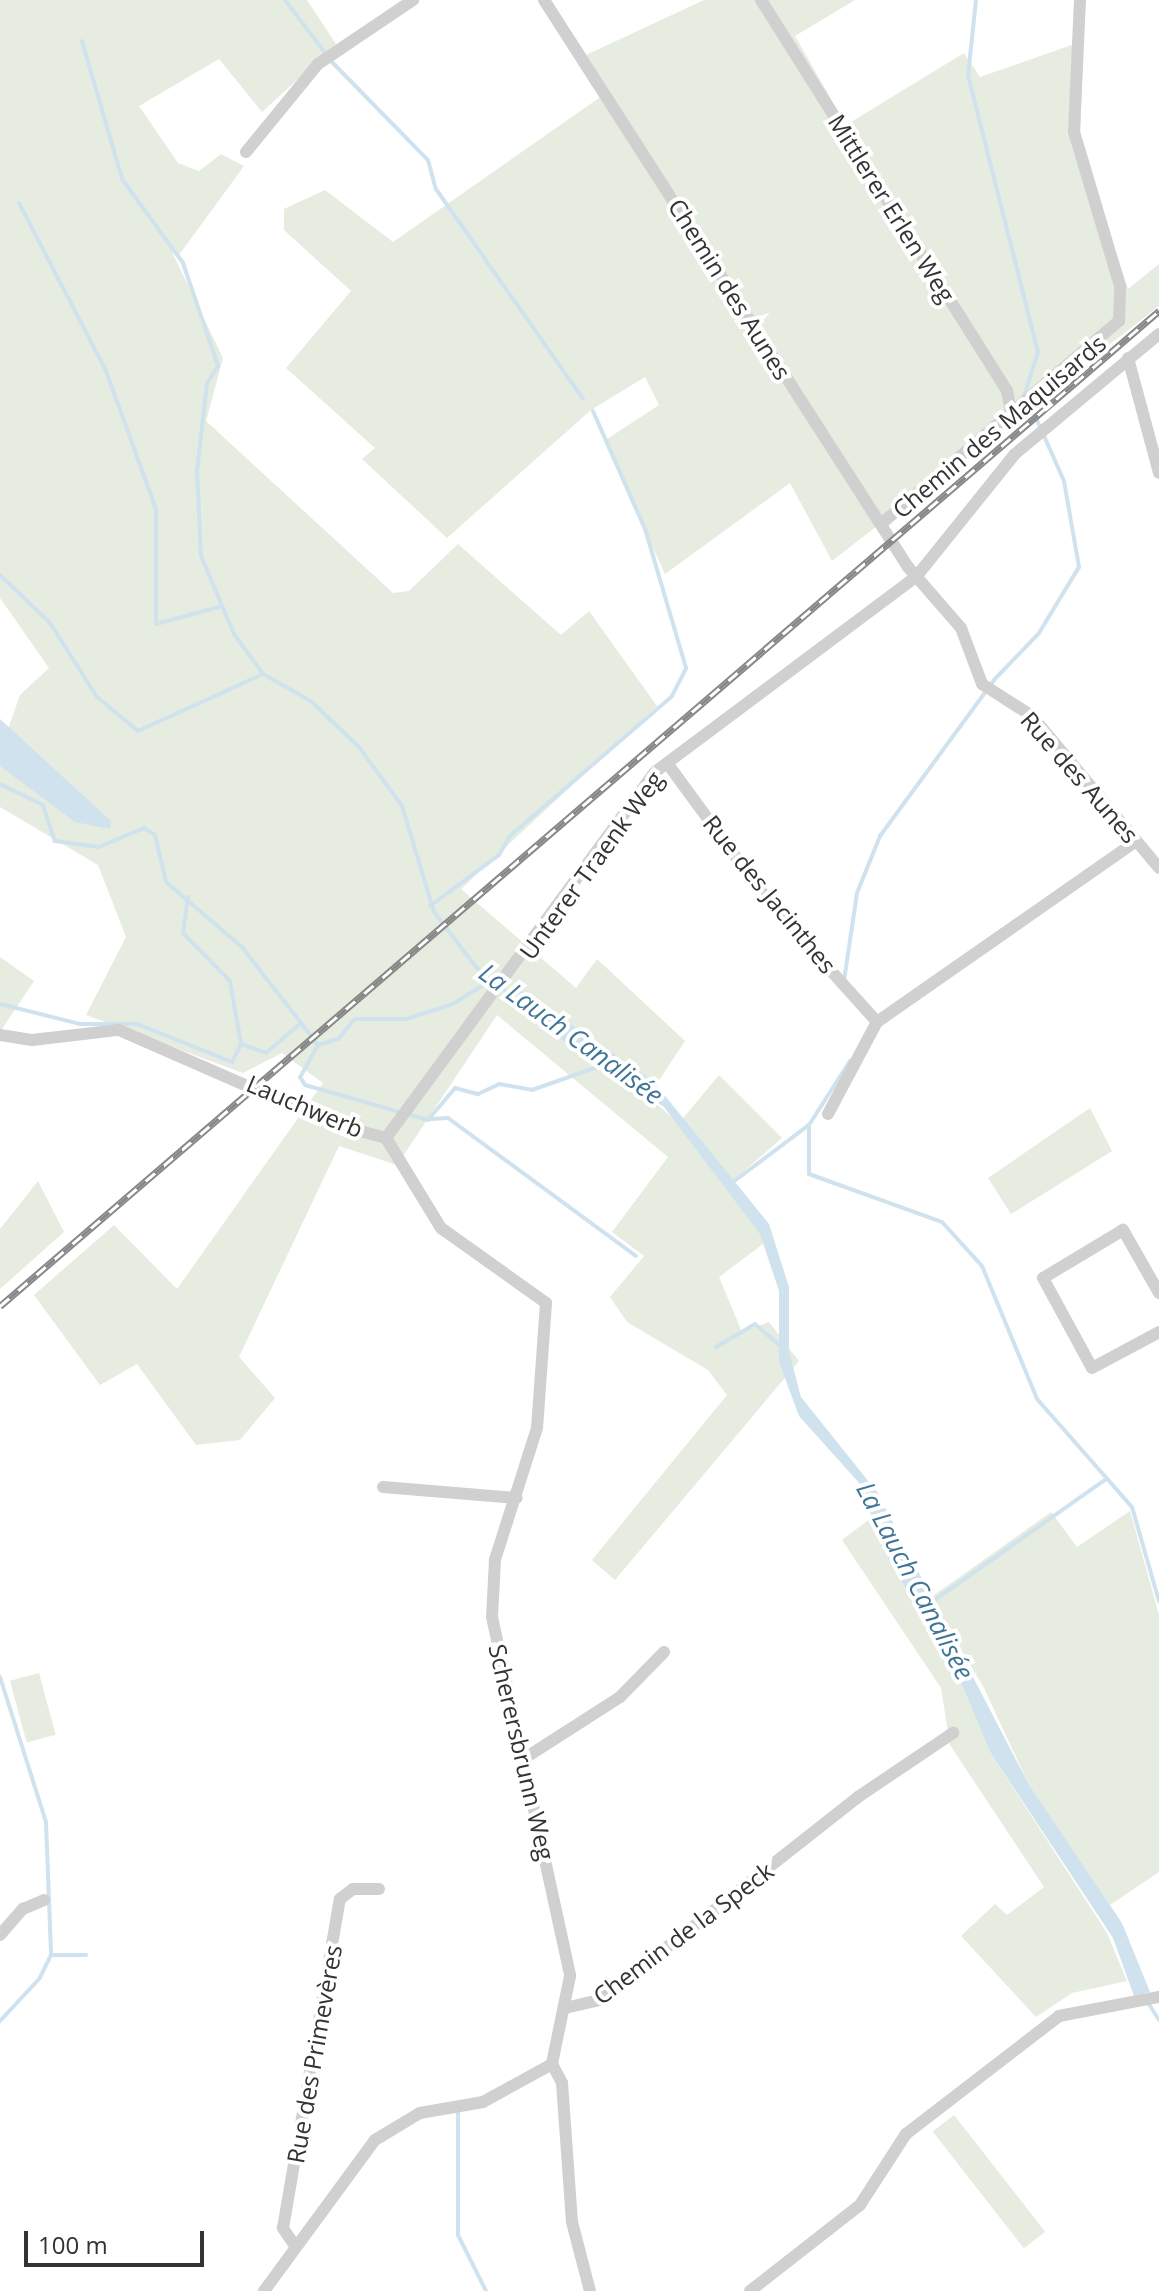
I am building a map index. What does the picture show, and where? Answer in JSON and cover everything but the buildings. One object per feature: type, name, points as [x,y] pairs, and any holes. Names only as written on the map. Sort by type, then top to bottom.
[{"type":"street","points":[[246,152],[318,64],[413,0]]},
{"type":"street","name":"Chemin des Aunes","points":[[544,0],[916,577]]},
{"type":"street","name":"Mittlerer Erlen Weg","points":[[761,0],[1007,390],[1012,419]]},
{"type":"street","name":"Chemin des Maquisards","points":[[881,524],[1012,419],[1115,329],[1123,306],[1074,132],[1080,0]]},
{"type":"street","name":"Unterer Traenk Weg","points":[[386,1138],[509,980],[667,763],[916,577],[1040,430],[1159,334]]},
{"type":"street","points":[[1128,358],[1159,473]]},
{"type":"street","name":"Rue des Aunes","points":[[916,577],[961,628],[982,684],[1032,716],[1159,868]]},
{"type":"street","name":"Rue des Jacinthes","points":[[667,763],[770,903],[877,1022]]},
{"type":"street","points":[[828,1114],[877,1022],[1136,841]]},
{"type":"street","name":"Lauchwerb","points":[[0,1035],[32,1040],[119,1030],[334,1124],[386,1138],[441,1228],[546,1303]]},
{"type":"street","points":[[1159,1293],[1123,1230],[1043,1278],[1092,1368],[1159,1332]]},
{"type":"street","name":"Scherersbrunn Weg","points":[[546,1303],[537,1428],[495,1560],[492,1617],[497,1663],[525,1758],[570,1976],[565,2008]]},
{"type":"street","points":[[383,1487],[517,1498]]},
{"type":"street","points":[[525,1758],[620,1697],[664,1652]]},
{"type":"street","name":"Chemin de la Speck","points":[[590,2291],[572,2222],[562,2083],[552,2064],[565,2008],[600,2000],[871,1787],[953,1733]]},
{"type":"street","name":"Rue des Primevères","points":[[295,2246],[283,2228],[340,1899],[353,1889],[379,1889]]},
{"type":"street","points":[[0,1935],[23,1909],[44,1900]]},
{"type":"street","points":[[750,2291],[860,2205],[906,2134],[1059,2016],[1079,2007],[1136,2005],[1159,1997]]},
{"type":"street","points":[[264,2291],[353,2165],[394,2125],[483,2102],[552,2064]]},
{"type":"shaded area","points":[[0,0],[307,0],[336,44],[262,112],[219,59],[139,106],[178,163],[199,171],[221,154],[244,166],[179,255],[172,252],[223,358],[206,421],[393,593],[409,591],[458,544],[561,635],[589,611],[657,706],[461,889],[576,988],[597,959],[685,1041],[648,1097],[679,1123],[719,1075],[782,1138],[727,1186],[767,1241],[719,1277],[742,1332],[769,1322],[799,1361],[615,1580],[592,1560],[727,1395],[708,1370],[627,1322],[610,1297],[644,1256],[612,1232],[668,1157],[497,1015],[397,1165],[339,1146],[239,1357],[275,1398],[240,1440],[196,1445],[137,1364],[100,1385],[34,1295],[114,1225],[177,1289],[323,1083],[282,1053],[243,1073],[86,1015],[126,937],[98,865],[0,807],[0,752],[20,695],[49,668],[0,598]]},
{"type":"shaded area","points":[[704,0],[855,0],[795,36],[846,125],[964,53],[980,77],[1083,41],[1080,143],[1128,289],[1159,264],[1159,306],[832,561],[790,483],[665,574],[604,441],[659,405],[645,377],[591,410],[447,538],[362,459],[375,448],[286,368],[351,291],[284,230],[284,209],[325,190],[393,242],[609,91],[586,55]]},
{"type":"shaded area","points":[[0,957],[34,981],[0,1032]]},
{"type":"shaded area","points":[[1090,1108],[1112,1151],[1011,1214],[988,1178]]},
{"type":"shaded area","points":[[38,1181],[64,1232],[0,1289],[0,1229]]},
{"type":"shaded area","points":[[1130,1511],[1159,1615],[1159,1872],[1110,1905],[1028,1783],[984,1688],[930,1598],[1051,1512],[1077,1547]]},
{"type":"shaded area","points":[[875,1515],[885,1554],[959,1678],[990,1752],[1107,1933],[1127,1981],[1072,1993],[1036,2017],[961,1936],[995,1904],[1007,1915],[1044,1887],[950,1745],[941,1688],[842,1540]]},
{"type":"shaded area","points":[[39,1673],[56,1735],[27,1743],[10,1681]]},
{"type":"shaded area","points":[[954,2115],[1045,2232],[1024,2248],[933,2132]]},
{"type":"water","points":[[0,719],[111,821],[110,829],[75,822],[0,766]]},
{"type":"water","points":[[515,986],[653,1081],[769,1224],[789,1287],[789,1352],[801,1397],[877,1492],[1028,1783],[1122,1923],[1150,1992],[1134,1996],[1113,1938],[990,1752],[959,1678],[885,1554],[860,1484],[799,1416],[779,1362],[779,1291],[760,1234],[664,1107],[503,1001]]},
{"type":"waterway","points":[[285,0],[326,54]]},
{"type":"waterway","points":[[844,981],[857,893],[880,836],[994,680],[1039,633],[1079,567],[1064,481],[1025,393],[1038,352],[968,76],[976,0]]},
{"type":"waterway","points":[[82,41],[122,179],[183,263],[218,366],[207,383],[197,471],[201,556],[234,634],[263,674]]},
{"type":"waterway","points":[[330,60],[428,160],[436,189],[583,399]]},
{"type":"waterway","points":[[19,203],[106,371],[156,509],[156,624],[222,606]]},
{"type":"waterway","points":[[430,906],[499,855],[510,836],[672,696],[686,668],[645,529],[593,411]]},
{"type":"waterway","name":"La Lauch Canalisée","points":[[0,575],[50,623],[97,697],[138,731],[263,674],[312,702],[359,747],[402,806],[434,912],[476,967],[513,997]]},
{"type":"waterway","points":[[0,784],[43,805],[55,841],[99,847],[144,828],[155,835],[166,882],[242,947],[318,1045],[338,1039],[355,1019],[406,1019],[453,1004],[491,980]]},
{"type":"waterway","points":[[188,897],[183,933],[230,981],[241,1044],[266,1053],[301,1023]]},
{"type":"waterway","points":[[0,1004],[80,1024],[137,1024],[232,1062],[241,1044]]},
{"type":"waterway","points":[[318,1045],[300,1077],[305,1085],[428,1120],[455,1088],[478,1094],[499,1084],[532,1090],[603,1065]]},
{"type":"waterway","points":[[733,1182],[809,1125],[850,1061]]},
{"type":"waterway","points":[[430,1119],[448,1118],[636,1256]]},
{"type":"waterway","points":[[809,1125],[809,1174],[942,1222],[982,1266],[1037,1399],[1132,1507],[1159,1601]]},
{"type":"waterway","points":[[716,1347],[755,1324],[781,1347]]},
{"type":"waterway","points":[[929,1604],[1106,1479]]},
{"type":"waterway","points":[[0,1677],[46,1822],[51,1955],[40,1978],[0,2021]]},
{"type":"waterway","points":[[51,1955],[86,1955]]},
{"type":"waterway","name":"La Lauch Canalisée","points":[[1139,1989],[1159,2020]]},
{"type":"waterway","points":[[458,2113],[458,2235],[486,2291]]},
{"type":"railway","points":[[0,1306],[1159,311]]}]
